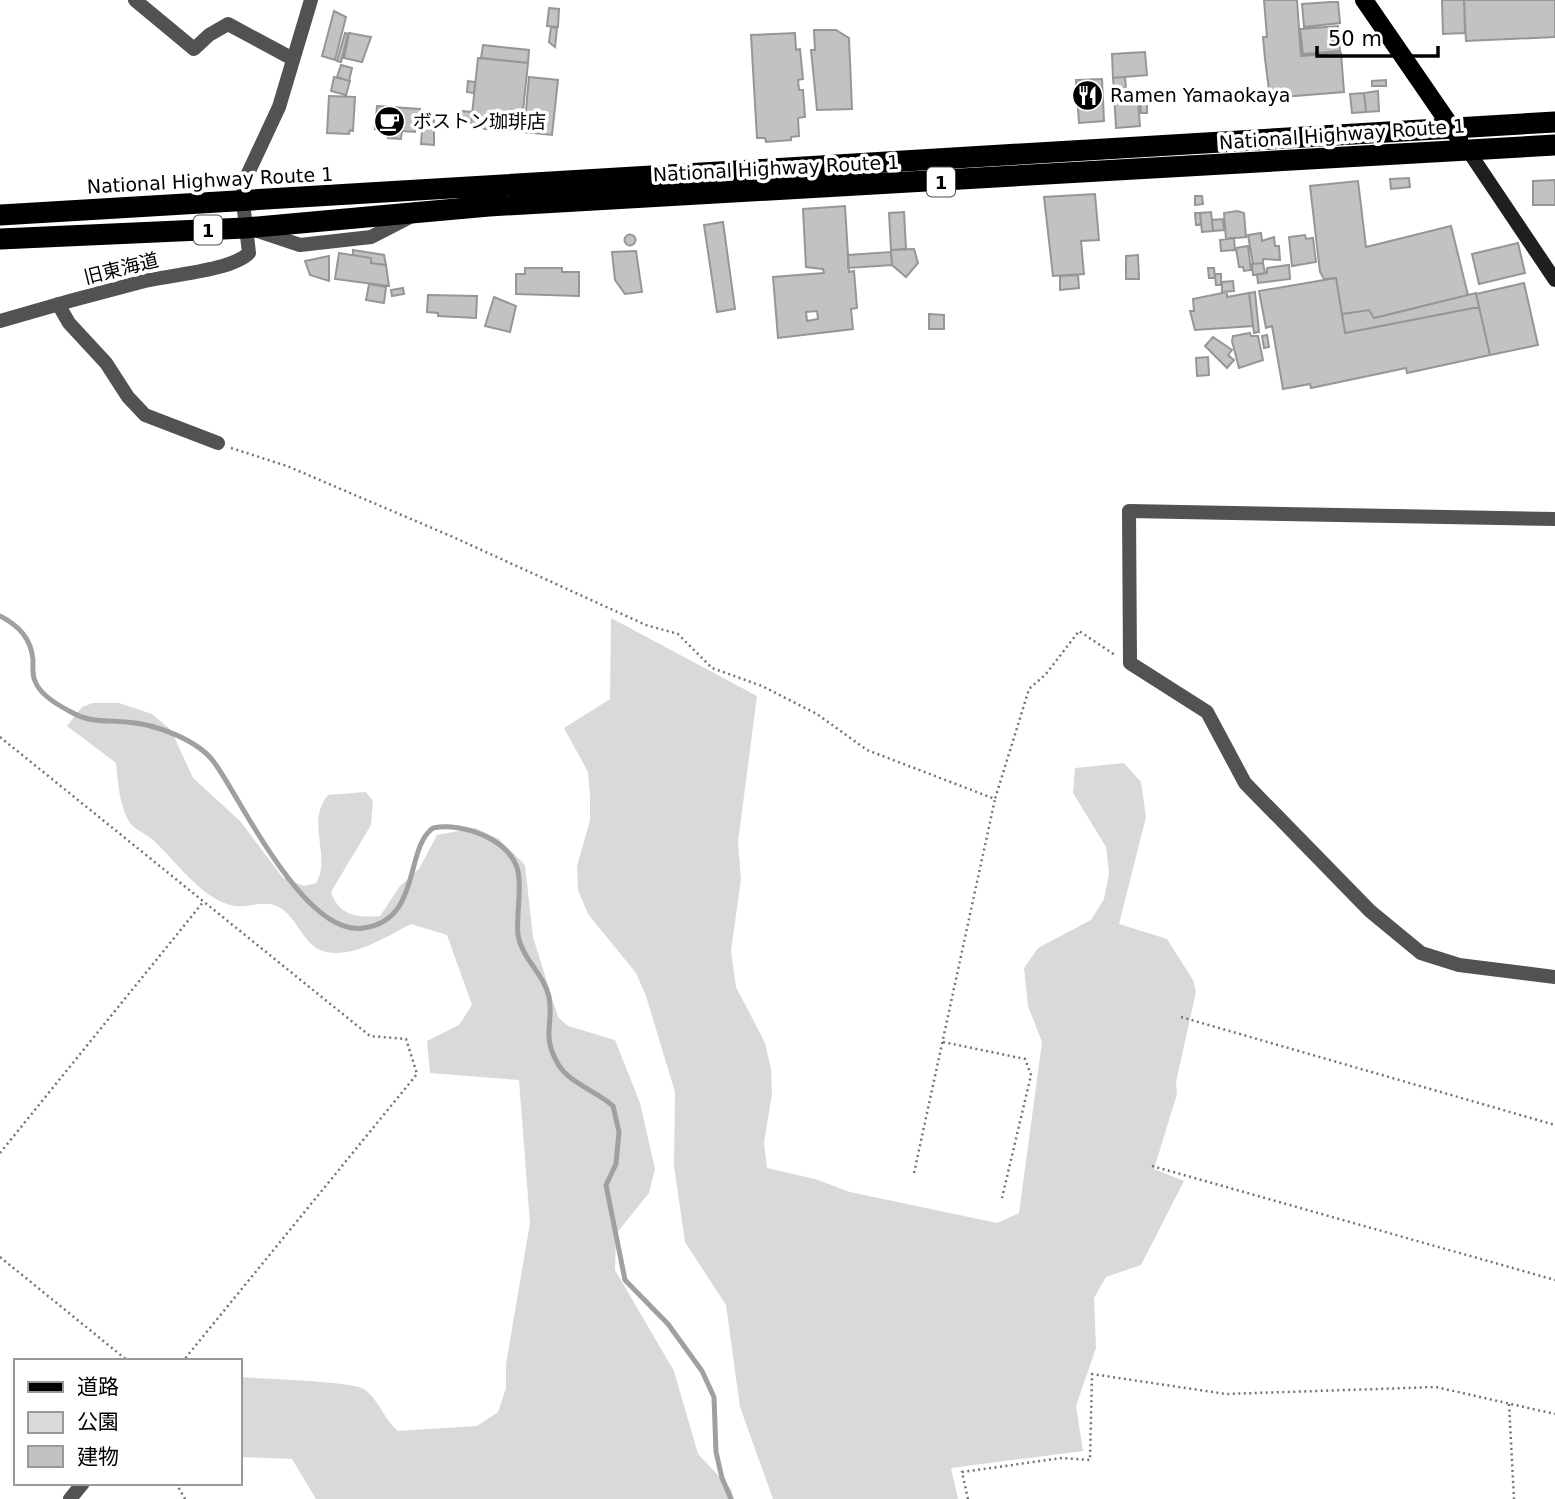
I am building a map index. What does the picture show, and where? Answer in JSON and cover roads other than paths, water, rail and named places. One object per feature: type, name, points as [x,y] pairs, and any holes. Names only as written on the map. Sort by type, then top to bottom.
[{"type":"highway","name":"National Highway Route 1","points":[[0,215],[1555,122]]},
{"type":"highway","points":[[1169,145],[1171,168]]},
{"type":"highway","name":"National Highway Route 1","points":[[0,239],[245,228],[489,206],[1555,145]]},
{"type":"highway","points":[[860,165],[863,186]]},
{"type":"highway","points":[[782,169],[785,191]]},
{"type":"main road","points":[[1364,0],[1467,149]]},
{"type":"street","points":[[135,0],[194,49],[209,34],[228,24],[293,59]]},
{"type":"street","points":[[311,0],[279,107],[244,182],[245,228],[300,245],[371,237],[416,214]]},
{"type":"street","points":[[1467,149],[1555,280]]},
{"type":"street","name":"旧東海道","points":[[0,321],[244,258],[249,253],[245,228]]},
{"type":"street","points":[[58,304],[69,323],[106,363],[128,397],[145,415],[218,443]]},
{"type":"street","points":[[1555,519],[1129,512],[1130,663],[1207,712],[1245,783],[1370,911],[1421,953],[1459,965],[1555,977]]},
{"type":"street","points":[[70,1499],[81,1485]]},
{"type":"waterway","points":[[0,616],[13,624],[27,639],[32,652],[33,674],[37,686],[55,703],[85,718],[138,723],[163,730],[188,741],[209,756],[260,837],[299,891],[320,912],[342,926],[364,928],[382,922],[395,912],[404,898],[418,851],[433,828],[471,831],[483,835],[505,850],[518,871],[520,944],[543,981],[549,997],[549,1037],[553,1054],[569,1077],[613,1106],[619,1132],[616,1164],[606,1185],[625,1280],[668,1324],[702,1371],[714,1397],[716,1452],[722,1478],[731,1499]]},
{"type":"place","name":"Ramen Yamaokaya","points":[[1087,95]]},
{"type":"place","name":"ボストン珈琲店","points":[[390,121]]}]
